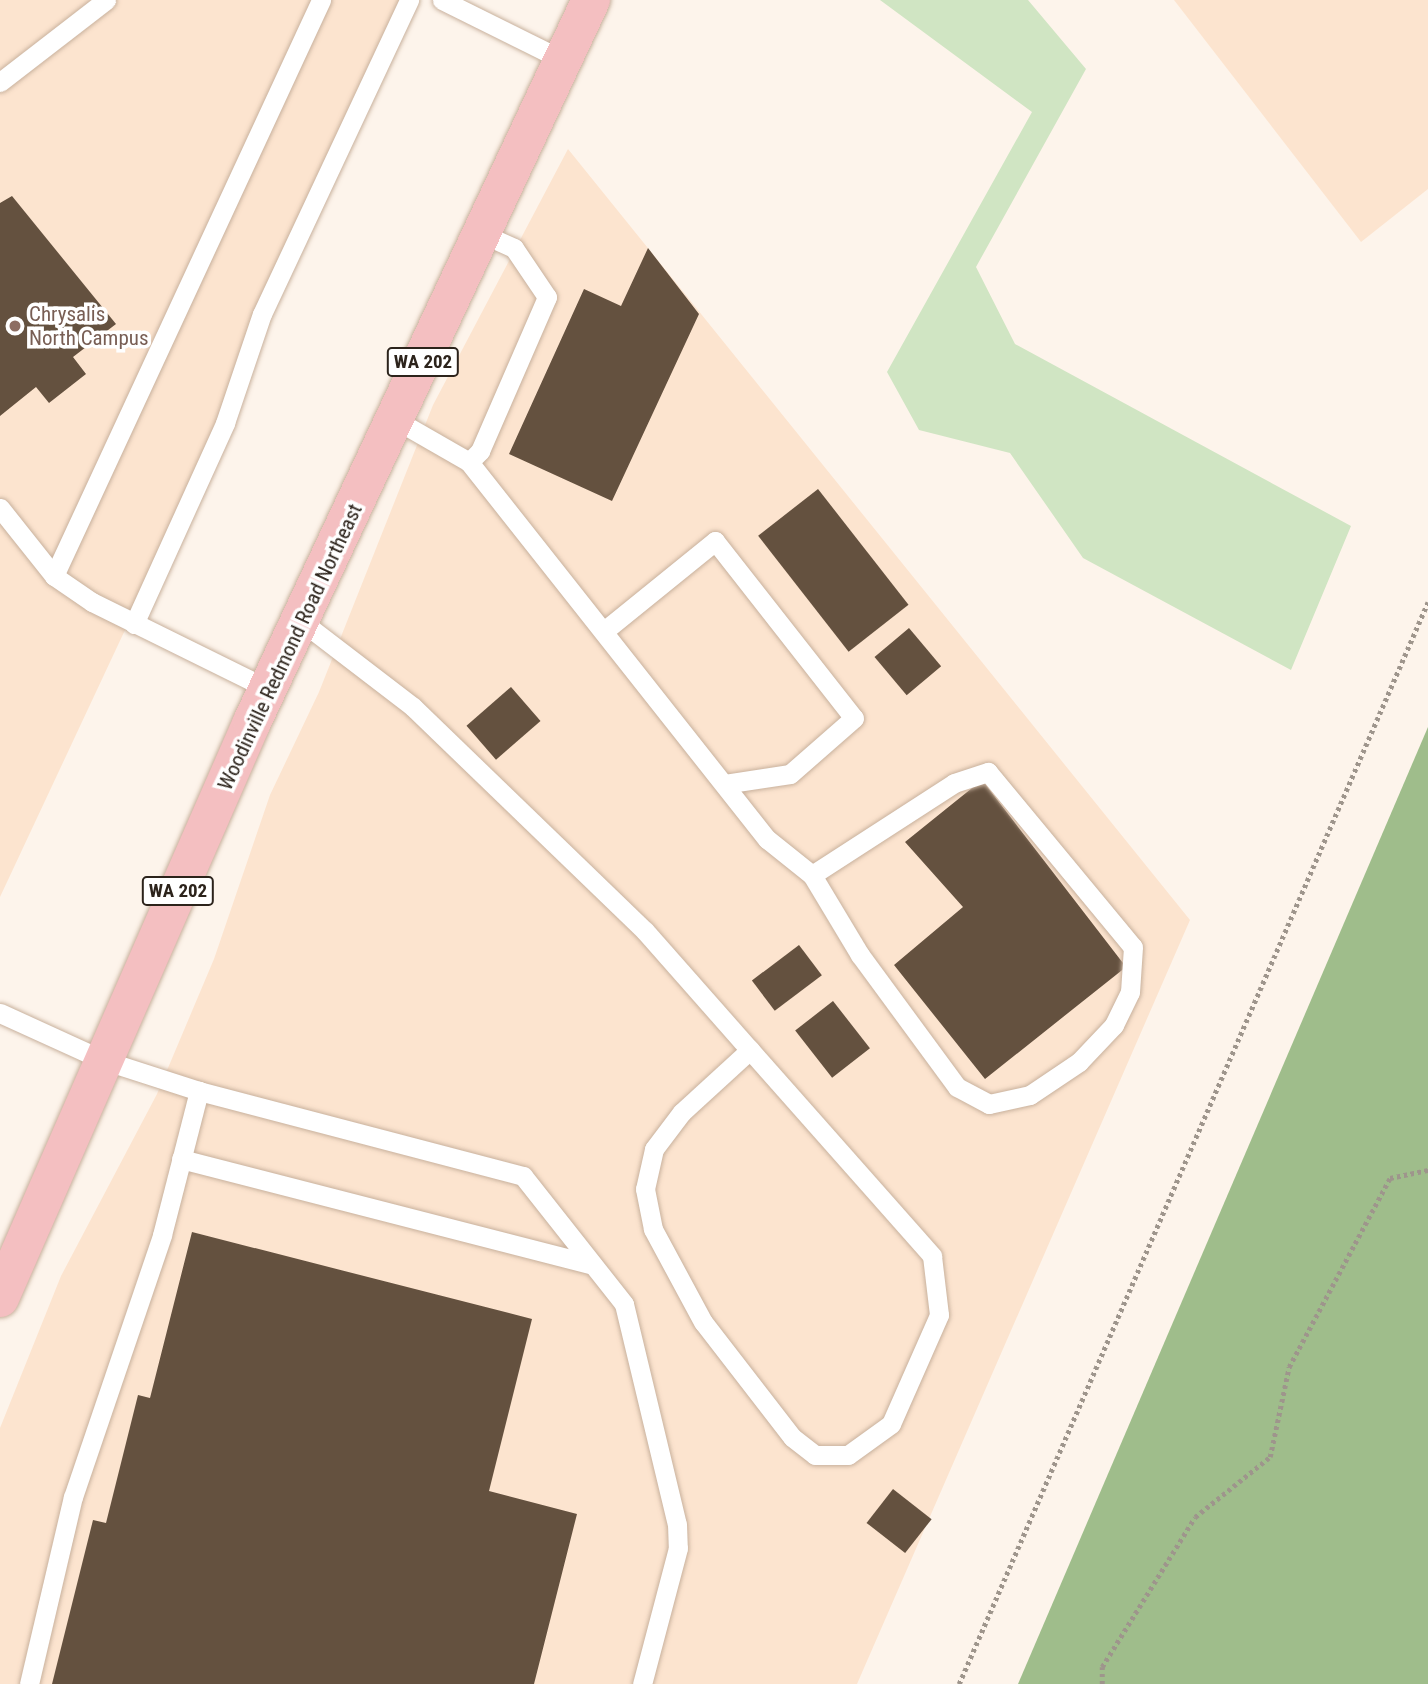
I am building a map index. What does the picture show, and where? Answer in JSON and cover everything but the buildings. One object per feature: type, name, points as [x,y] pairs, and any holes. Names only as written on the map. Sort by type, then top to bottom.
[{"type":"main road","name":"Woodinville Redmond Road Northeast","points":[[0,1298],[268,688],[591,0]]},
{"type":"lane","points":[[0,82],[106,0]]},
{"type":"lane","points":[[54,576],[321,0]]},
{"type":"lane","points":[[134,624],[225,424],[262,314],[409,0]]},
{"type":"lane","points":[[442,0],[563,60]]},
{"type":"lane","points":[[469,462],[480,451],[547,297],[514,248],[483,234]]},
{"type":"lane","points":[[396,420],[469,462],[767,839],[812,875],[860,955],[957,1087],[989,1104],[1030,1095],[1079,1062],[1114,1025],[1130,992],[1133,947],[988,772],[954,783],[812,875]]},
{"type":"lane","points":[[0,508],[54,576],[134,624],[268,688]]},
{"type":"lane","points":[[604,631],[715,541],[854,718],[790,774],[725,784]]},
{"type":"lane","points":[[301,621],[413,707],[645,931],[750,1049],[932,1256],[939,1315],[891,1424],[848,1455],[815,1455],[792,1437],[703,1322],[653,1229],[645,1189],[654,1149],[682,1112],[750,1049]]},
{"type":"lane","points":[[0,1013],[103,1060],[199,1091],[523,1176],[624,1304],[677,1524],[678,1548],[642,1684]]},
{"type":"lane","points":[[29,1684],[74,1497],[181,1159],[199,1091]]},
{"type":"lane","points":[[181,1159],[593,1265]]},
{"type":"path","points":[[959,1684],[1428,603]]},
{"type":"path","points":[[1102,1684],[1102,1667],[1195,1517],[1270,1457],[1289,1367],[1390,1178],[1428,1170]]},
{"type":"shaded area","points":[[0,0],[420,0],[0,897]]},
{"type":"shaded area","points":[[1174,0],[1428,0],[1428,189],[1361,242]]},
{"type":"shaded area","points":[[568,149],[1190,920],[857,1684],[0,1684],[0,1428],[61,1276],[157,1094],[214,959],[270,795],[319,692],[433,405]]},
{"type":"green space","points":[[880,0],[1028,0],[1086,69],[976,267],[1015,344],[1351,526],[1291,670],[1083,558],[1010,453],[919,430],[887,372],[1032,112]]},
{"type":"green space","points":[[1428,727],[1428,1684],[1018,1684]]},
{"type":"place","name":"Chrysalis North Campus","points":[[15,326]]}]
